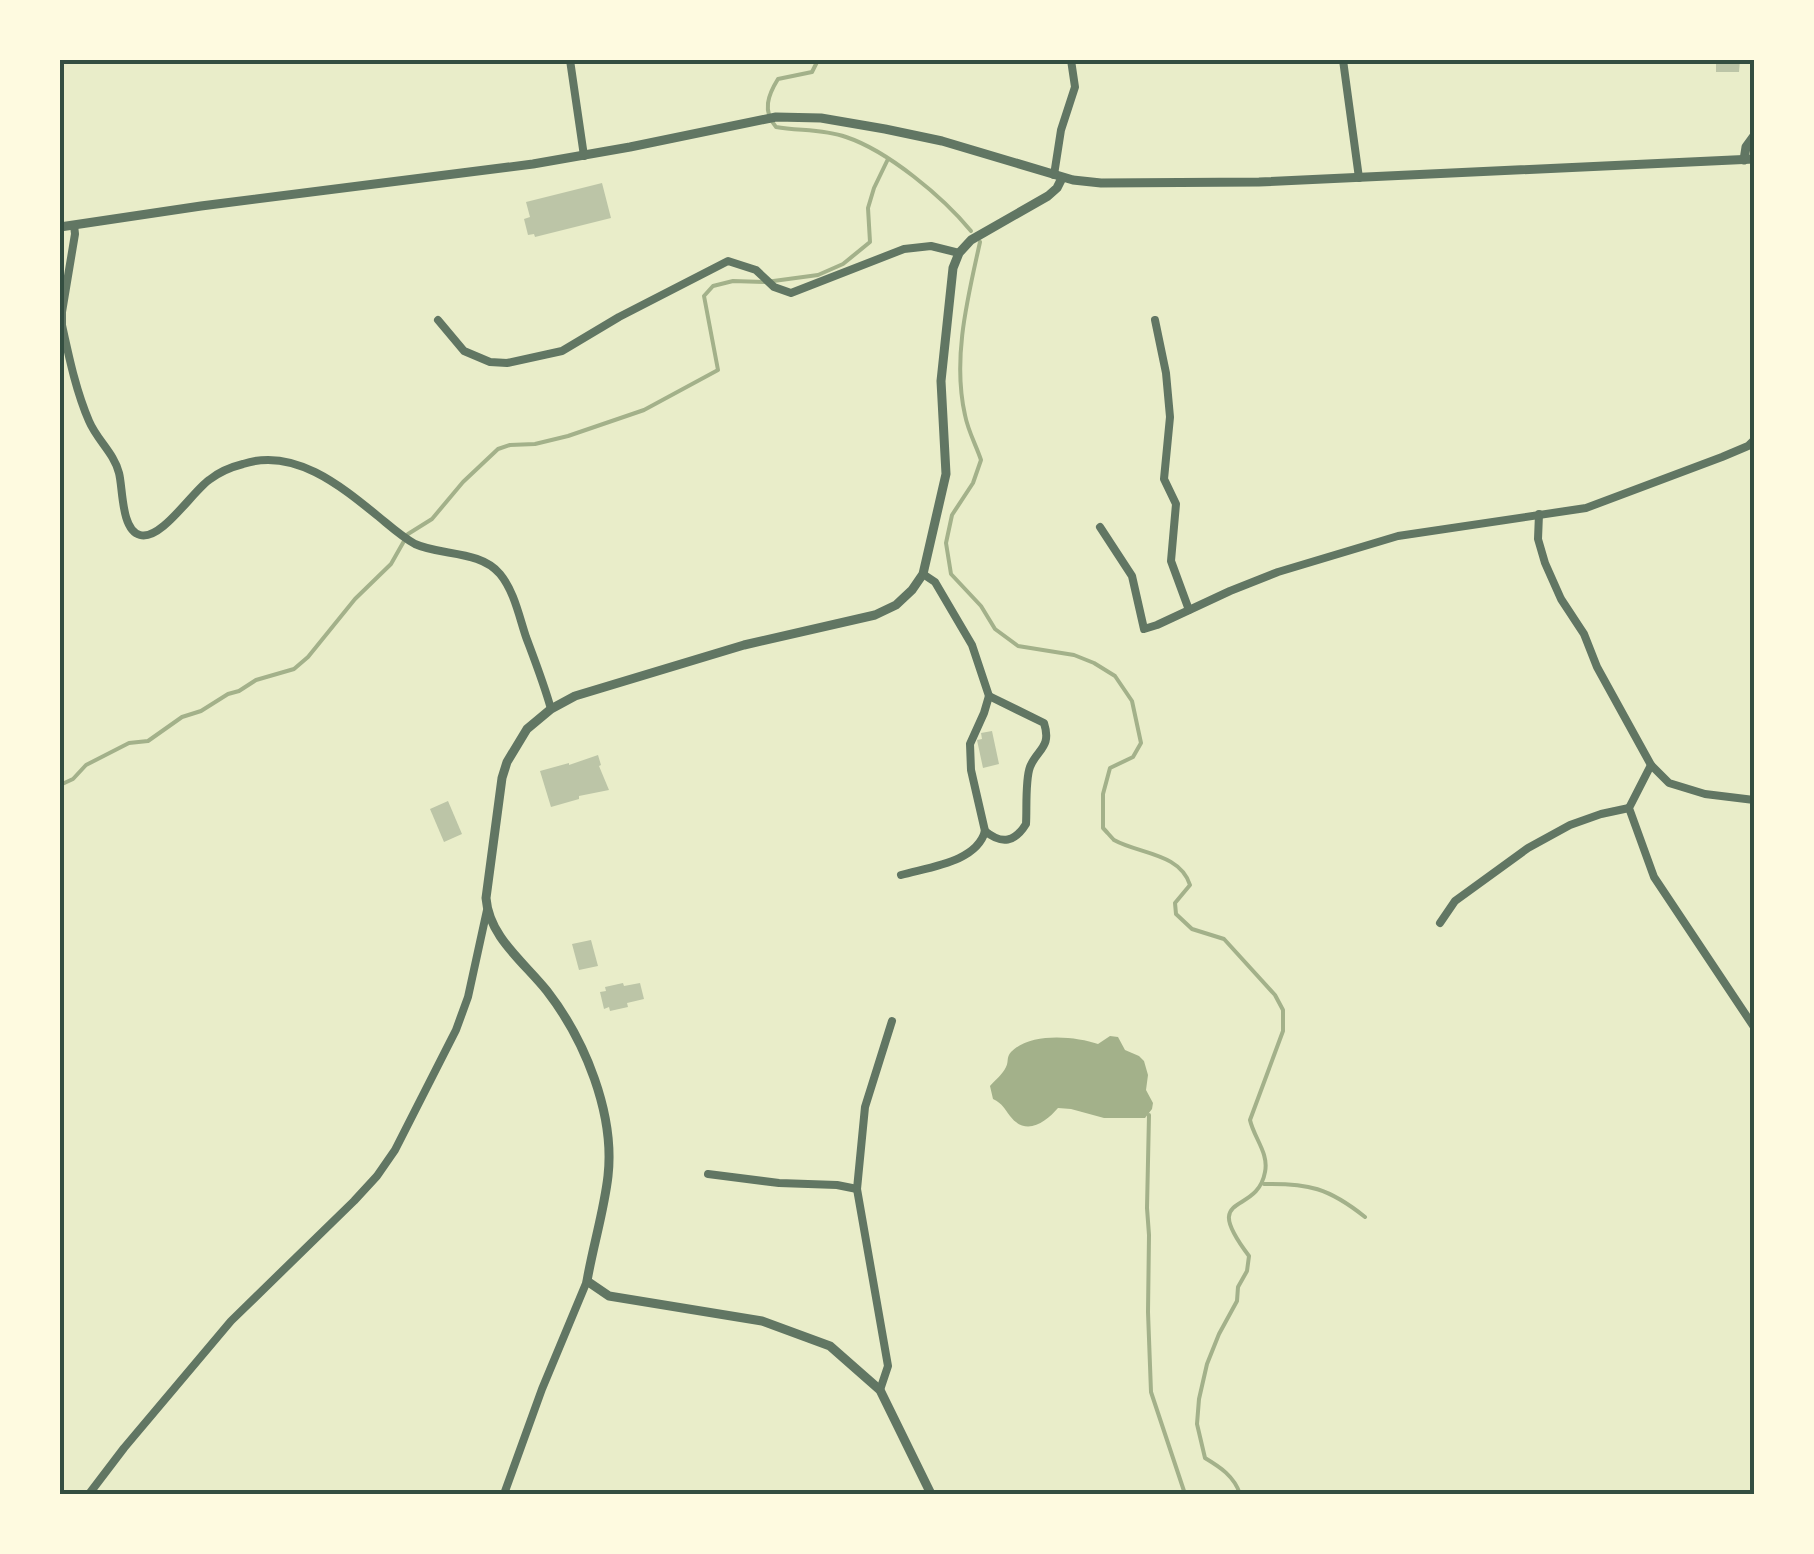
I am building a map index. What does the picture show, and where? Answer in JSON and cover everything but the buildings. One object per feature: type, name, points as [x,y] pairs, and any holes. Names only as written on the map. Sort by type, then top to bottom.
[{"type":"street","points":[[570,60],[584,156]]},
{"type":"street","points":[[504,1494],[587,1281],[608,1177],[610,1142],[587,1059],[569,1023],[543,985],[494,928],[487,910],[506,762],[527,729],[575,696],[716,653],[875,615],[904,598],[923,574],[946,474],[941,381],[953,268],[959,253],[971,240],[1053,192],[1058,176],[1060,130],[1075,87],[1071,60]]},
{"type":"street","points":[[1343,60],[1359,178]]},
{"type":"street","points":[[60,227],[584,156],[753,120],[790,116],[822,118],[942,141],[1083,182],[1132,184],[1359,178],[1749,159],[1746,147],[1754,136]]},
{"type":"street","points":[[74,225],[76,234],[62,326],[89,420],[118,468],[131,530],[140,535],[158,531],[209,480],[243,464],[271,459],[289,462],[352,496],[413,543],[472,558],[497,570],[512,596],[551,709]]},
{"type":"street","points":[[438,320],[464,352],[490,362],[507,362],[562,350],[619,316],[728,261],[756,270],[774,287],[792,294],[904,250],[931,246],[959,253]]},
{"type":"street","points":[[1154,320],[1166,373],[1170,418],[1164,479],[1176,504],[1171,561],[1188,610]]},
{"type":"street","points":[[1100,527],[1132,576],[1144,628],[1278,572],[1398,536],[1586,508],[1722,458],[1754,440]]},
{"type":"street","points":[[1539,514],[1538,539],[1544,563],[1651,765],[1669,783],[1705,794],[1754,800]]},
{"type":"street","points":[[901,875],[966,856],[975,850],[985,831],[971,770],[970,744],[989,696],[972,645],[935,582],[923,574]]},
{"type":"street","points":[[985,831],[1004,842],[1017,837],[1026,824],[1030,766],[1047,735],[1044,723],[989,696]]},
{"type":"street","points":[[1651,765],[1629,808],[1654,878],[1754,1027]]},
{"type":"street","points":[[1440,923],[1455,901],[1528,848],[1570,825],[1629,808]]},
{"type":"street","points":[[88,1494],[231,1321],[346,1209],[386,1163],[456,1030],[468,997],[487,910]]},
{"type":"street","points":[[880,1390],[888,1366],[858,1189],[864,1108],[892,1022]]},
{"type":"street","points":[[708,1174],[858,1189]]},
{"type":"street","points":[[587,1281],[609,1296],[762,1321],[830,1346],[880,1390],[930,1494]]},
{"type":"shaded area","points":[[1110,1036],[1118,1037],[1125,1050],[1144,1061],[1148,1075],[1146,1090],[1153,1103],[1145,1118],[1104,1118],[1058,1108],[1042,1122],[1023,1126],[993,1099],[990,1086],[1019,1046],[1053,1037],[1098,1044]]},
{"type":"waterway","points":[[818,60],[812,72],[778,79],[768,103],[776,127],[846,137],[879,153],[914,176],[971,231]]},
{"type":"waterway","points":[[60,785],[73,779],[86,765],[129,743],[148,741],[182,717],[201,711],[256,680],[294,669],[391,564],[408,534],[432,519],[498,449],[568,436],[644,410],[718,370],[704,296],[713,286],[733,281],[766,282],[818,275],[843,264],[870,242],[868,208],[888,159]]},
{"type":"waterway","points":[[980,242],[963,328],[960,372],[966,421],[981,460],[973,483],[952,515],[946,543],[951,574],[981,606],[995,629],[1018,646],[1074,655],[1115,676],[1132,701],[1141,743],[1133,757],[1110,768],[1103,794],[1103,828],[1114,840],[1168,860],[1185,874],[1190,885],[1175,903],[1176,914],[1192,929],[1224,939],[1275,995],[1283,1010],[1283,1031],[1250,1120],[1263,1152],[1265,1172],[1260,1186],[1230,1212],[1235,1235],[1249,1256],[1247,1271],[1207,1364],[1199,1399],[1197,1424],[1205,1458],[1230,1477],[1240,1494]]},
{"type":"waterway","points":[[1149,1115],[1151,1392],[1185,1494]]},
{"type":"waterway","points":[[1264,1184],[1318,1189],[1365,1217]]}]
